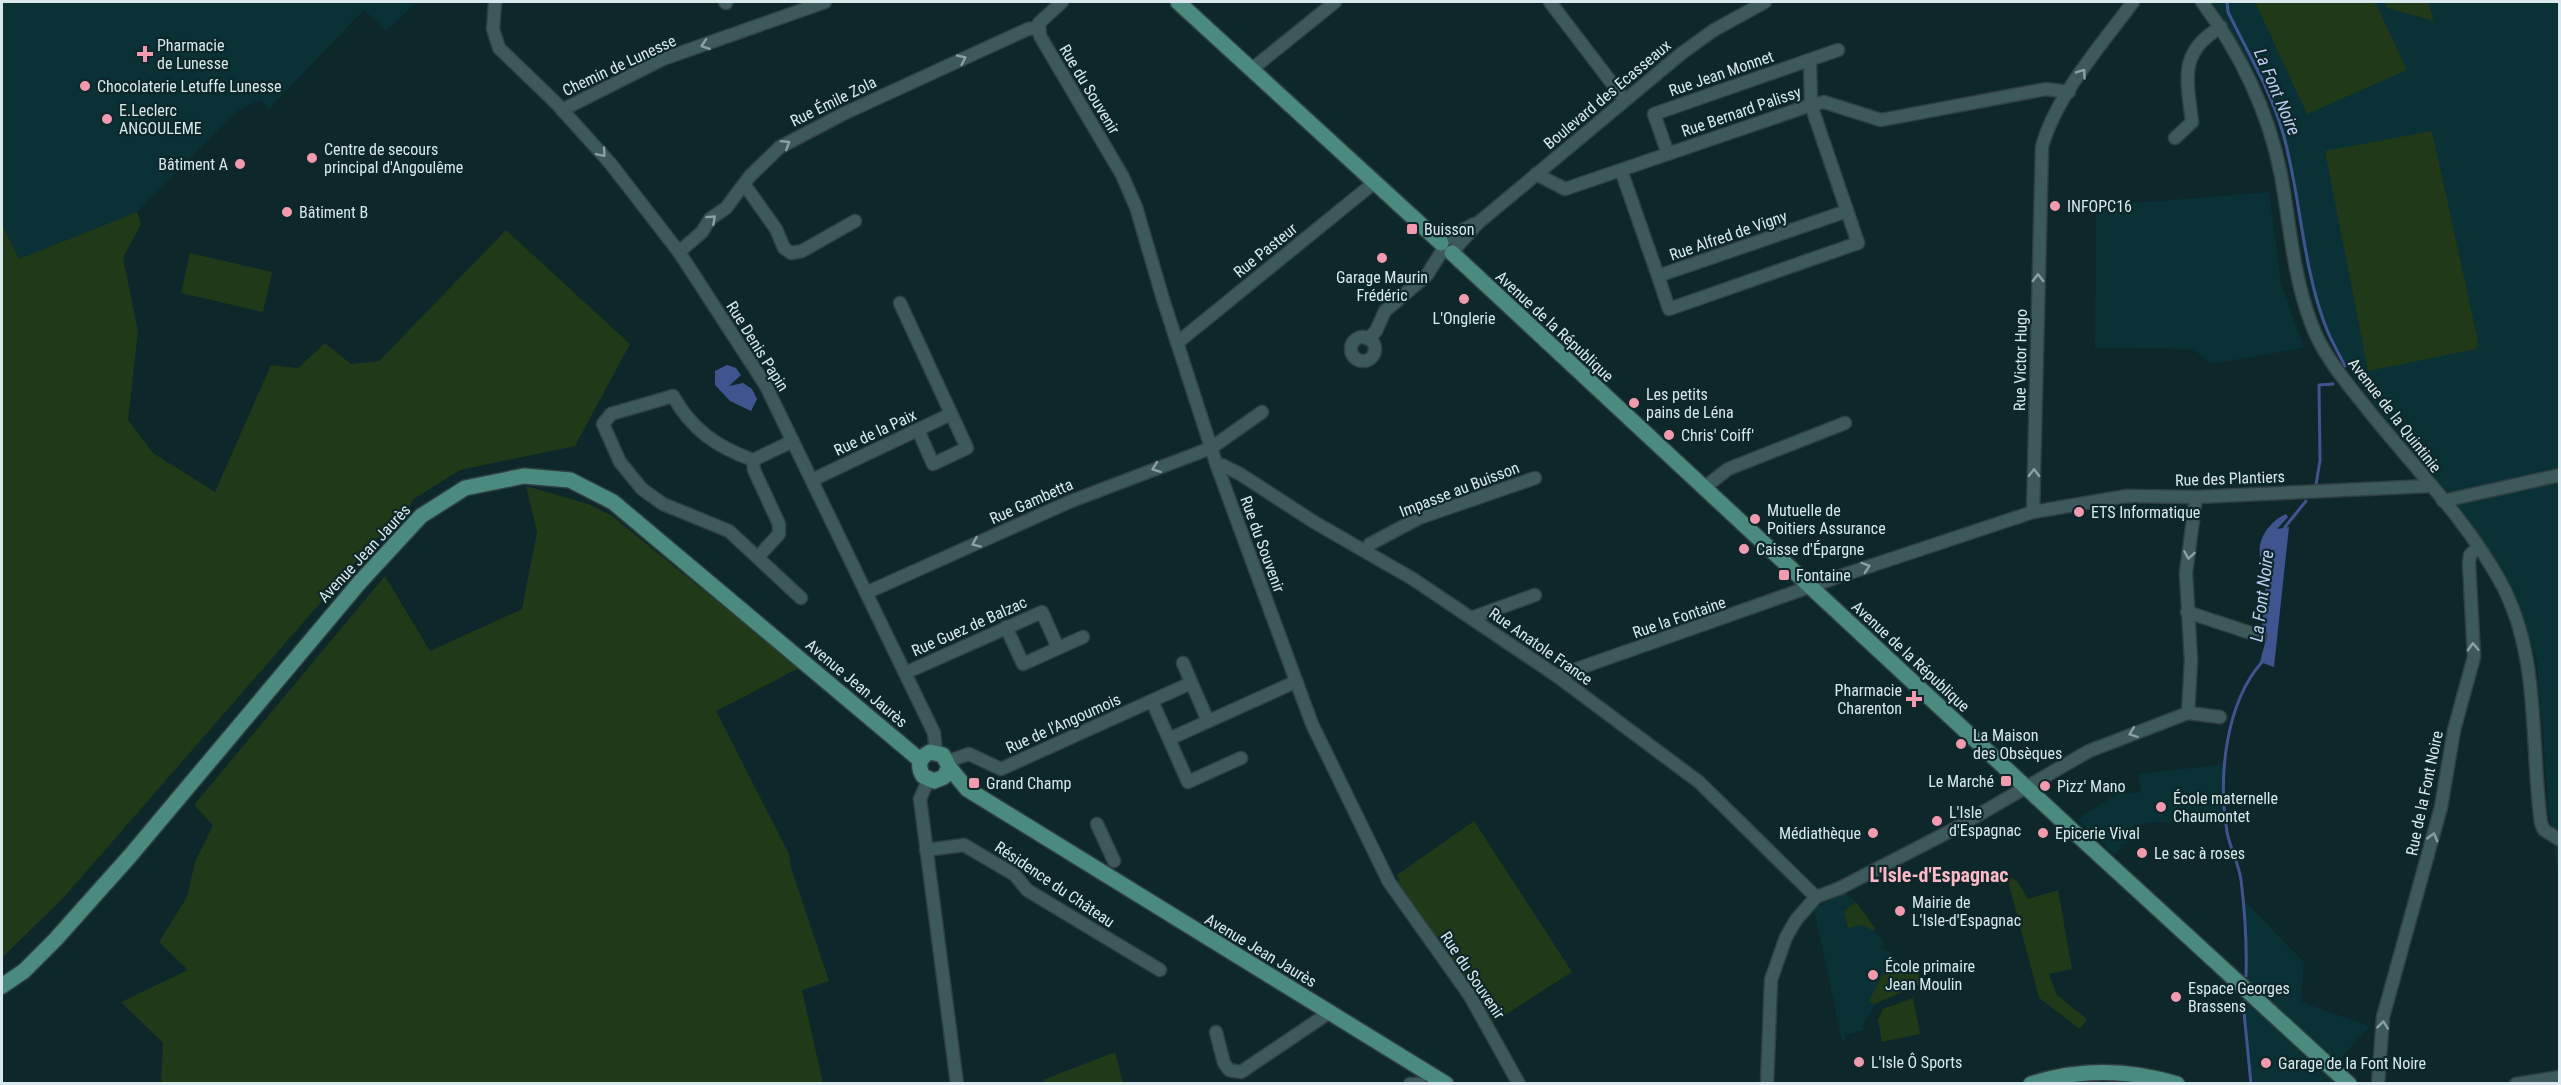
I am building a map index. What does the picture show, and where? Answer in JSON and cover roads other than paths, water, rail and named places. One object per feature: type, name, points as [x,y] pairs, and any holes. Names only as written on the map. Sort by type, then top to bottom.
[{"type":"main road","name":"Avenue de la République","points":[[1178,2],[1447,247],[2027,788],[2349,1083]]},
{"type":"main road","name":"Avenue Jean Jaurès","points":[[2,986],[24,971],[55,940],[130,856],[353,590],[421,516],[465,489],[524,476],[570,480],[613,502],[920,760]]},
{"type":"main road","points":[[924,755],[944,760],[944,777],[934,780],[920,771],[920,760],[924,755]]},
{"type":"main road","name":"Avenue Jean Jaurès","points":[[944,760],[967,789]]},
{"type":"main road","name":"Avenue Jean Jaurès","points":[[934,780],[967,789],[1446,1083]]},
{"type":"main road","points":[[2031,1083],[2063,1074],[2097,1071],[2131,1073],[2174,1083]]},
{"type":"street","name":"Rue Denis Papin","points":[[495,2],[493,29],[499,48],[562,110],[610,164],[678,252],[766,386],[868,592],[934,733],[944,760]]},
{"type":"street","name":"Chemin de Lunesse","points":[[562,110],[663,59],[825,2]]},
{"type":"street","points":[[1037,28],[1045,16],[1062,2]]},
{"type":"street","points":[[1252,69],[1335,2]]},
{"type":"street","points":[[1550,2],[1624,99]]},
{"type":"street","name":"Boulevard des Ecasseaux","points":[[1368,339],[1376,331],[1385,311],[1426,275],[1447,247],[1624,99],[1713,30],[1763,2]]},
{"type":"street","name":"Rue Victor Hugo","points":[[2033,512],[2041,154],[2045,135],[2069,92],[2133,2]]},
{"type":"street","name":"Avenue de la Quintinie","points":[[2202,2],[2221,27],[2251,83],[2267,124],[2281,173],[2297,282],[2319,342],[2344,379],[2478,547],[2501,583],[2518,625],[2531,690],[2535,775],[2541,823],[2544,830],[2559,840]]},
{"type":"street","points":[[2175,138],[2192,122],[2187,74],[2190,56],[2205,36],[2221,27]]},
{"type":"street","name":"Rue Émile Zola","points":[[678,252],[702,232],[710,219],[726,208],[744,184],[780,147],[1028,29],[1037,28]]},
{"type":"street","name":"Rue du Souvenir","points":[[1037,28],[1122,175],[1149,244],[1177,343],[1217,466],[1295,682],[1324,751],[1389,882],[1470,996],[1520,1083]]},
{"type":"street","name":"Rue Jean Monnet","points":[[1668,154],[1654,114],[1838,50]]},
{"type":"street","points":[[1658,276],[1669,309],[1858,243],[1811,105],[1810,60]]},
{"type":"street","name":"Rue Bernard Palissy","points":[[1536,174],[1565,189],[1824,102],[1881,120],[2046,89],[2069,92]]},
{"type":"street","name":"Rue Alfred de Vigny","points":[[1622,170],[1658,276],[1847,212]]},
{"type":"street","name":"Rue Pasteur","points":[[1177,343],[1374,182]]},
{"type":"street","points":[[744,184],[776,229],[784,248],[791,253],[802,251],[855,221]]},
{"type":"street","points":[[900,303],[967,448],[933,464],[918,430]]},
{"type":"street","points":[[794,441],[753,460],[726,450],[703,436],[682,412],[674,396],[611,414],[603,424],[620,462],[630,477],[663,504],[715,523],[729,531],[801,598]]},
{"type":"street","name":"Rue Gambetta","points":[[868,592],[1069,501],[1211,448],[1262,412]]},
{"type":"street","name":"Rue de la Paix","points":[[812,480],[951,414]]},
{"type":"street","points":[[1704,488],[1728,469],[1845,423]]},
{"type":"street","points":[[753,460],[754,470],[779,524],[779,534],[758,556]]},
{"type":"street","name":"Rue Anatole France","points":[[1217,466],[1222,465],[1240,474],[1314,522],[1366,550],[1557,676],[1699,782],[1816,897]]},
{"type":"street","points":[[2443,501],[2559,475]]},
{"type":"street","name":"Impasse au Buisson","points":[[1366,550],[1370,544],[1419,518],[1535,478]]},
{"type":"street","name":"Rue des Plantiers","points":[[2033,512],[2127,495],[2196,497],[2429,486]]},
{"type":"street","points":[[2188,713],[2192,661],[2186,573],[2196,497]]},
{"type":"street","points":[[1811,587],[2033,512]]},
{"type":"street","name":"Rue de la Font Noire","points":[[2378,1083],[2384,1017],[2441,807],[2454,730],[2474,657],[2469,563],[2470,555],[2478,547]]},
{"type":"street","name":"Rue la Fontaine","points":[[1557,676],[1811,587]]},
{"type":"street","points":[[1472,618],[1535,595]]},
{"type":"street","name":"Rue Guez de Balzac","points":[[905,673],[1042,612],[1058,648]]},
{"type":"street","points":[[2187,612],[2260,636]]},
{"type":"street","points":[[1006,627],[1023,664],[1083,637]]},
{"type":"street","points":[[1183,663],[1208,722]]},
{"type":"street","points":[[1169,739],[1295,682]]},
{"type":"street","name":"Rue de l'Angoumois","points":[[944,760],[969,754],[1001,769],[1191,683]]},
{"type":"street","points":[[1152,701],[1188,782],[1240,758]]},
{"type":"street","points":[[1767,1083],[1771,980],[1786,937],[1796,920],[1816,897],[1832,892],[1954,829],[2089,751],[2188,713],[2220,717]]},
{"type":"street","points":[[934,780],[920,799],[957,1083]]},
{"type":"street","points":[[1097,824],[1114,861]]},
{"type":"street","name":"Résidence du Château","points":[[926,850],[964,845],[1015,875],[1027,890],[1160,970]]},
{"type":"street","points":[[1216,1032],[1224,1062],[1229,1070],[1241,1072],[1330,1012]]},
{"type":"street","points":[[2516,1083],[2559,1077]]},
{"type":"street","points":[[1410,1083],[1420,1083]]},
{"type":"water","points":[[727,365],[736,368],[741,375],[729,386],[743,383],[752,389],[757,399],[751,411],[730,401],[715,385],[715,371]]},
{"type":"water","points":[[2286,514],[2288,517],[2277,529],[2289,527],[2274,667],[2260,662],[2266,639],[2261,638],[2267,569],[2262,562],[2260,546],[2266,531],[2278,518]]},
{"type":"waterway","name":"La Font Noire","points":[[2227,2],[2228,12],[2278,117],[2289,157],[2312,282],[2329,334],[2345,366]]},
{"type":"waterway","name":"La Font Noire","points":[[2316,485],[2320,460],[2319,385],[2333,384]]},
{"type":"waterway","name":"La Font Noire","points":[[2284,531],[2306,501]]},
{"type":"waterway","name":"La Font Noire","points":[[2246,976],[2242,892],[2240,874],[2227,832],[2224,811],[2224,766],[2232,720],[2250,679],[2262,662]]},
{"type":"waterway","name":"La Font Noire","points":[[2243,1002],[2251,1084]]},
{"type":"place","name":"Pharmacie de Lunesse","points":[[145,54]]},
{"type":"place","name":"Chocolaterie Letuffe Lunesse","points":[[85,86]]},
{"type":"place","name":"E.Leclerc ANGOULEME","points":[[107,119]]},
{"type":"place","name":"Centre de secours principal d'Angoulême","points":[[312,158]]},
{"type":"place","name":"Bâtiment A","points":[[240,164]]},
{"type":"place","name":"INFOPC16","points":[[2055,206]]},
{"type":"place","name":"Bâtiment B","points":[[287,212]]},
{"type":"place","name":"Buisson","points":[[1412,229]]},
{"type":"place","name":"Garage Maurin Frédéric","points":[[1382,258]]},
{"type":"place","name":"L'Onglerie","points":[[1464,299]]},
{"type":"place","name":"Les petits pains de Léna","points":[[1634,403]]},
{"type":"place","name":"Chris' Coiff'","points":[[1669,435]]},
{"type":"place","name":"ETS Informatique","points":[[2079,512]]},
{"type":"place","name":"Mutuelle de Poitiers Assurance","points":[[1755,519]]},
{"type":"place","name":"Caisse d'Épargne","points":[[1744,549]]},
{"type":"place","name":"Fontaine","points":[[1784,575]]},
{"type":"place","name":"Pharmacie Charenton","points":[[1914,699]]},
{"type":"place","name":"La Maison des Obsèques","points":[[1961,744]]},
{"type":"place","name":"Le Marché","points":[[2006,781]]},
{"type":"place","name":"Grand Champ","points":[[974,783]]},
{"type":"place","name":"Pizz' Mano","points":[[2045,786]]},
{"type":"place","name":"École maternelle Chaumontet","points":[[2161,807]]},
{"type":"place","name":"L'Isle d'Espagnac","points":[[1937,821]]},
{"type":"place","name":"Médiathèque","points":[[1873,833]]},
{"type":"place","name":"Epicerie Vival","points":[[2043,833]]},
{"type":"place","name":"Le sac à roses","points":[[2142,853]]},
{"type":"place","name":"Mairie de L'Isle-d'Espagnac","points":[[1900,911]]},
{"type":"place","name":"École primaire Jean Moulin","points":[[1873,975]]},
{"type":"place","name":"Espace Georges Brassens","points":[[2176,997]]},
{"type":"place","name":"L'Isle Ô Sports","points":[[1859,1062]]},
{"type":"place","name":"Garage de la Font Noire","points":[[2266,1063]]},
{"type":"district","name":"L'Isle-d'Espagnac","points":[[1939,875]]}]
